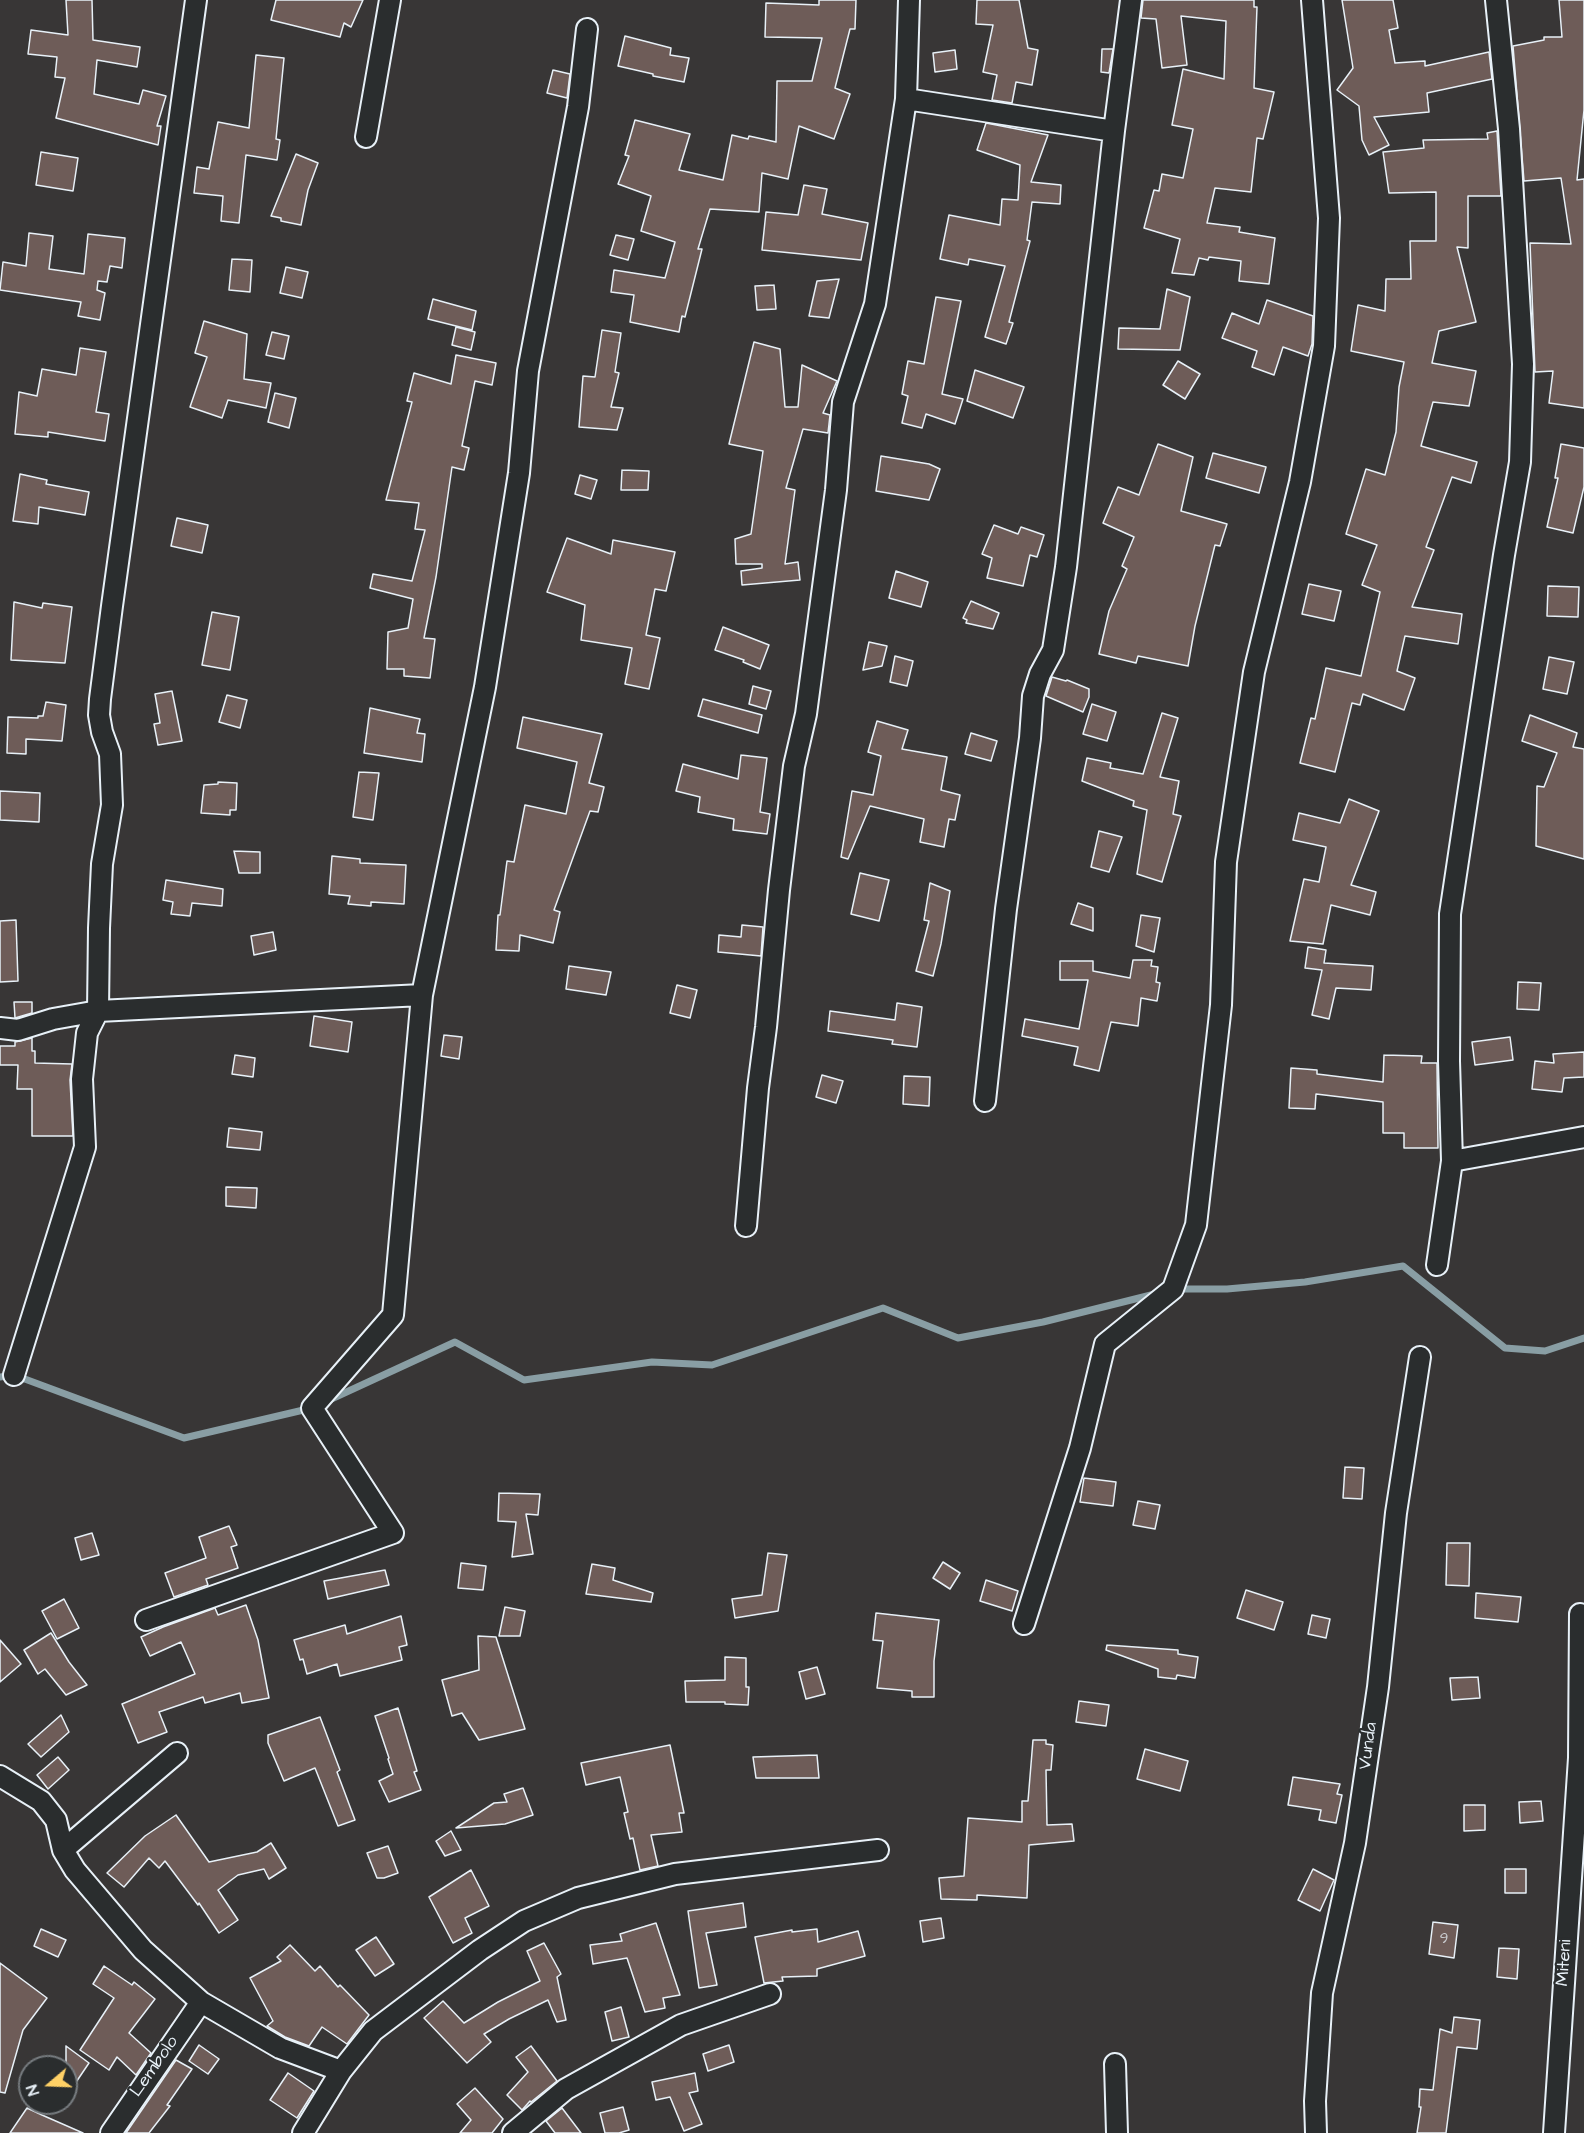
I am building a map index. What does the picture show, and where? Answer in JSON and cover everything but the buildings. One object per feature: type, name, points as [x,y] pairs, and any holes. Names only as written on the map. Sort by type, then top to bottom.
[{"type":"street","points":[[14,1375],[84,1147],[82,1079],[87,1033],[98,1011],[102,864],[112,805],[110,754],[102,732],[99,715],[100,699],[196,0]]},
{"type":"street","points":[[366,137],[390,0]]},
{"type":"street","points":[[746,1226],[778,890],[794,766],[806,714],[836,490],[843,402],[874,304],[906,99],[909,0]]},
{"type":"street","points":[[985,1101],[1006,909],[1030,738],[1033,696],[1040,674],[1053,650],[1066,567],[1113,130],[1131,0]]},
{"type":"street","points":[[1024,1624],[1080,1448],[1105,1344],[1173,1289],[1196,1225],[1221,1005],[1226,862],[1254,672],[1300,482],[1324,346],[1329,218],[1312,0]]},
{"type":"street","points":[[1437,1264],[1452,1161],[1449,1061],[1450,914],[1520,452],[1523,352],[1509,129],[1496,0]]},
{"type":"street","points":[[146,1620],[393,1533],[312,1408],[393,1315],[422,995],[485,687],[519,473],[528,372],[578,107],[587,29]]},
{"type":"street","points":[[906,99],[1113,130]]},
{"type":"street","points":[[0,1028],[18,1030],[53,1019],[98,1011],[422,995]]},
{"type":"street","points":[[1452,1161],[1584,1137]]},
{"type":"street","name":"Vunda","points":[[1316,2133],[1315,2101],[1322,1993],[1355,1843],[1378,1687],[1396,1513],[1420,1357]]},
{"type":"street","name":"Miteni","points":[[1554,2133],[1579,1758],[1580,1614]]},
{"type":"street","points":[[63,1850],[177,1753]]},
{"type":"street","points":[[0,1776],[40,1801],[56,1820],[63,1850],[75,1870],[143,1950],[201,2002],[280,2048],[341,2071]]},
{"type":"street","points":[[303,2133],[341,2071],[374,2031],[480,1950],[524,1921],[578,1898],[675,1874],[878,1850]]},
{"type":"street","points":[[513,2133],[566,2090],[681,2025],[770,1994]]},
{"type":"street","name":"Lembolo","points":[[111,2133],[201,2002]]},
{"type":"street","points":[[1115,2064],[1117,2133]]},
{"type":"waterway","points":[[1176,1289],[1227,1289],[1305,1282],[1403,1266],[1505,1348],[1545,1351],[1584,1338]]},
{"type":"waterway","points":[[327,1401],[455,1342],[524,1380],[652,1362],[712,1365],[883,1308],[958,1338],[1043,1322],[1159,1293]]},
{"type":"waterway","points":[[0,1377],[14,1375],[184,1438],[312,1408]]}]
